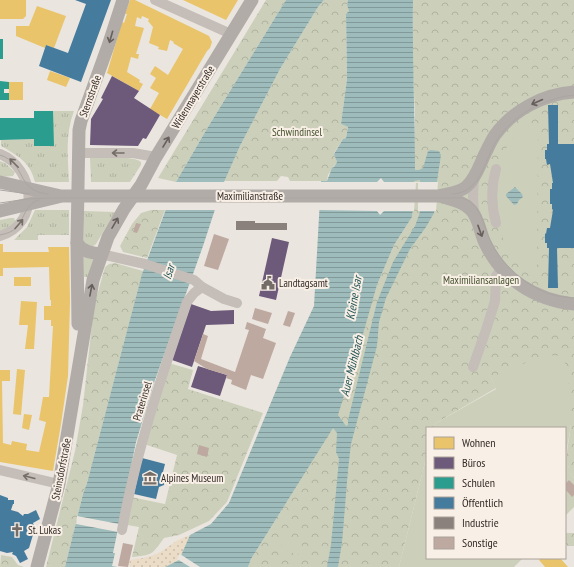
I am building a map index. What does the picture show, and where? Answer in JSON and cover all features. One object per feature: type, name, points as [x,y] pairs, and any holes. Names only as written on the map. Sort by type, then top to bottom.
[{"type":"main road","name":"Sternstraße","points":[[78,196],[78,153],[81,121],[123,0]]},
{"type":"main road","name":"Widenmayerstraße","points":[[101,254],[108,237],[124,209],[134,196],[156,157],[252,0]]},
{"type":"main road","points":[[442,196],[463,190],[469,185],[495,136],[510,118],[528,106],[542,100],[556,95],[574,92]]},
{"type":"main road","name":"Maximilianstraße","points":[[0,182],[61,196],[442,196]]},
{"type":"main road","name":"Maximilianstraße","points":[[0,211],[61,196]]},
{"type":"main road","name":"Steinsdorfstraße","points":[[78,196],[78,370]]},
{"type":"main road","points":[[442,196],[467,206],[474,214],[485,243],[492,256],[517,282],[533,293],[550,300],[574,304]]},
{"type":"main road","points":[[77,243],[81,249],[85,251],[101,254]]},
{"type":"main road","name":"Steinsdorfstraße","points":[[37,567],[59,484],[89,300],[101,254]]},
{"type":"street","points":[[155,0],[231,34]]},
{"type":"street","points":[[78,153],[133,152],[156,157]]},
{"type":"street","points":[[0,154],[16,164],[23,175],[27,188],[28,204],[26,215],[20,224],[13,231],[0,236]]},
{"type":"street","points":[[496,169],[492,195],[493,212],[496,224]]},
{"type":"street","points":[[474,177],[474,214]]},
{"type":"street","points":[[473,196],[492,195]]},
{"type":"street","points":[[101,254],[145,264],[194,280],[202,287],[224,299],[237,303]]},
{"type":"street","points":[[473,367],[495,301],[496,276],[502,268]]},
{"type":"street","name":"Praterinsel","points":[[122,530],[141,443],[159,386],[187,302],[194,293],[202,287]]},
{"type":"street","points":[[0,470],[59,484]]},
{"type":"green space","points":[[266,0],[286,0],[176,182],[158,178]]},
{"type":"green space","name":"Schwindinsel","points":[[324,0],[348,0],[347,5],[349,11],[346,15],[347,79],[341,124],[348,127],[346,138],[343,139],[334,153],[337,162],[328,175],[327,181],[290,181],[288,177],[281,176],[277,181],[224,181],[240,146],[280,69],[318,7]]},
{"type":"green space","name":"Maximiliansanlagen","points":[[413,0],[574,0],[574,478],[570,473],[570,468],[566,465],[571,425],[491,378],[496,388],[436,423],[434,427],[426,427],[426,458],[399,567],[248,567],[251,559],[299,482],[394,245],[412,217],[415,114],[412,51]]},
{"type":"green space","points":[[53,111],[74,111],[68,137],[69,182],[35,182],[27,164],[1,146],[1,140],[34,139],[34,146],[53,146]]},
{"type":"green space","points":[[535,122],[538,124],[537,268],[532,269],[525,267],[507,246],[500,231],[497,198],[498,172],[503,154],[516,134],[528,125]]},
{"type":"green space","points":[[90,158],[131,158],[141,162],[141,165],[130,182],[91,182]]},
{"type":"green space","points":[[0,161],[5,163],[15,172],[13,176],[0,177]]},
{"type":"green space","points":[[35,210],[69,210],[69,235],[38,235],[38,240],[14,240],[27,227]]},
{"type":"green space","points":[[151,210],[165,210],[147,258],[123,252],[120,246],[132,224],[141,213]]},
{"type":"green space","points":[[84,211],[115,212],[96,244],[92,247],[84,245]]},
{"type":"green space","points":[[14,218],[16,222],[0,233],[0,220]]},
{"type":"green space","points":[[84,256],[95,258],[88,277],[84,277]]},
{"type":"green space","points":[[115,263],[143,271],[65,567],[46,567],[75,451],[83,405],[94,306],[105,267],[109,264]]},
{"type":"green space","points":[[554,355],[560,356],[567,366],[571,425],[566,454],[566,427],[434,427],[436,423],[496,389],[491,378],[515,366]]},
{"type":"green space","points":[[165,362],[193,370],[188,389],[263,413],[227,502],[209,521],[179,535],[164,538],[157,548],[148,555],[132,557],[139,527],[121,524],[126,496],[165,504],[177,455],[138,442]]},
{"type":"green space","points":[[426,458],[426,559],[522,559],[514,567],[399,567]]},
{"type":"green space","points":[[566,465],[570,468],[570,473],[574,478],[574,507],[566,515]]},
{"type":"green space","points":[[566,533],[574,533],[574,546],[566,545]]},
{"type":"green space","points":[[284,538],[302,544],[298,555],[281,548]]},
{"type":"green space","points":[[1,555],[12,557],[18,565],[24,567],[0,567]]},
{"type":"sand","points":[[190,535],[179,560],[165,567],[130,567],[130,560],[154,555],[178,540]]},
{"type":"water","name":"Isar","points":[[286,0],[324,0],[318,7],[280,69],[240,146],[224,182],[203,246],[155,380],[136,442],[113,553],[115,553],[112,566],[117,567],[65,567],[142,274],[176,182]]},
{"type":"water","points":[[348,0],[413,0],[415,170],[423,168],[428,151],[439,151],[441,155],[434,213],[410,249],[386,298],[379,322],[377,346],[351,444],[342,543],[338,567],[327,567],[331,545],[339,459],[336,452],[337,433],[333,428],[251,559],[248,567],[165,567],[179,560],[190,535],[211,524],[229,503],[290,357],[314,306],[321,181],[327,181],[332,168],[337,162],[334,154],[343,139],[346,138],[348,127],[341,124],[347,79],[346,14],[349,11],[347,5]],"holes":[[[420,180],[421,207],[415,226],[393,262],[377,302],[348,425],[346,426],[338,415],[377,285],[394,245],[412,217],[414,181]]]},
{"type":"water","points":[[515,187],[523,197],[517,204],[514,205],[506,194]]},
{"type":"pier","points":[[381,178],[384,182],[438,182],[436,211],[418,211],[418,183],[416,183],[414,211],[384,211],[380,215],[377,211],[317,210],[319,182],[377,182]]},
{"type":"pier","points":[[174,182],[226,182],[217,210],[163,210]]},
{"type":"pier","points":[[77,516],[119,524],[118,532],[76,524]]},
{"type":"pier","points":[[180,554],[200,567],[190,567],[177,559]]},
{"type":"building: Wohnen","points":[[0,0],[26,0],[26,16],[23,19],[0,19]]},
{"type":"building: Wohnen","points":[[130,0],[135,0],[209,36],[212,42],[210,48],[167,119],[150,109],[159,93],[150,88],[156,78],[150,74],[155,66],[168,75],[183,49],[170,40],[167,51],[158,49],[159,47],[149,43],[153,27],[148,21],[149,19],[142,16],[141,19],[137,17],[135,26],[144,28],[136,54],[139,54],[138,59],[131,57],[127,72],[140,80],[139,82],[143,84],[139,91],[107,73],[122,22],[124,23],[127,14],[125,14]]},
{"type":"building: Wohnen","points":[[183,0],[238,0],[226,20]]},
{"type":"building: Wohnen","points":[[37,6],[66,16],[54,48],[46,45],[45,48],[16,36],[16,26],[29,26]]},
{"type":"building: Wohnen","points":[[50,71],[70,78],[66,87],[47,80]]},
{"type":"building: Wohnen","points":[[9,82],[23,82],[23,100],[9,100]]},
{"type":"building: Wohnen","points":[[0,244],[3,244],[3,252],[49,252],[48,247],[69,247],[70,301],[68,376],[53,471],[0,462],[0,370],[10,370],[10,381],[2,381],[3,443],[11,445],[12,441],[27,444],[26,450],[39,452],[46,422],[39,420],[43,397],[49,397],[53,326],[51,326],[51,320],[44,320],[44,306],[51,306],[49,267],[3,268],[3,276],[0,276]]},
{"type":"building: Wohnen","points":[[14,277],[31,277],[31,286],[14,286]]},
{"type":"building: Wohnen","points":[[21,301],[37,302],[34,349],[25,349],[28,325],[19,325]]},
{"type":"building: Wohnen","points":[[17,369],[25,370],[21,415],[13,414]]},
{"type":"building: Wohnen","points":[[24,414],[32,415],[29,430],[22,428]]},
{"type":"building: Wohnen","points":[[561,559],[568,567],[545,567],[539,560]]},
{"type":"building: Büros","points":[[112,76],[139,91],[134,98],[160,115],[146,139],[143,138],[138,146],[90,145],[91,119],[103,99],[101,98]]},
{"type":"building: Büros","points":[[272,238],[289,242],[276,300],[259,296]]},
{"type":"building: Büros","points":[[191,304],[211,311],[234,310],[234,324],[206,325],[192,367],[172,360]]},
{"type":"building: Büros","points":[[198,366],[227,375],[220,396],[191,387]]},
{"type":"building: Schulen","points":[[0,39],[3,39],[3,59],[0,59]]},
{"type":"building: Schulen","points":[[0,81],[9,82],[9,89],[4,89],[4,93],[9,93],[9,100],[0,100]]},
{"type":"building: Schulen","points":[[34,111],[53,111],[54,146],[34,146],[34,139],[0,140],[0,118],[34,118]]},
{"type":"building: Öffentlich","points":[[75,0],[111,0],[81,82],[39,66],[46,45],[68,53],[86,4]]},
{"type":"building: Öffentlich","points":[[548,105],[558,105],[558,144],[574,144],[574,248],[557,248],[558,288],[548,288],[549,248],[547,248],[547,243],[545,243],[545,233],[546,234],[547,228],[550,228],[553,210],[552,204],[550,204],[550,189],[552,189],[553,183],[550,164],[547,165],[545,159],[545,150],[547,150],[547,144],[549,144]]},
{"type":"building: Öffentlich","name":"Alpines Museum","points":[[142,458],[165,464],[162,476],[165,480],[164,485],[159,487],[156,499],[134,494]]},
{"type":"building: Öffentlich","name":"St. Lukas","points":[[0,495],[8,498],[8,500],[14,500],[11,510],[18,512],[23,516],[24,514],[28,514],[36,510],[40,519],[33,523],[35,528],[29,548],[24,551],[28,559],[20,563],[16,556],[12,554],[13,552],[7,553],[0,551]]},
{"type":"building: Industrie","points":[[236,221],[255,221],[255,223],[287,223],[287,230],[236,230]]},
{"type":"building: Sonstige","points":[[136,223],[141,224],[137,233],[133,232]]},
{"type":"building: Sonstige","points":[[214,234],[229,239],[218,270],[204,266]]},
{"type":"building: Sonstige","points":[[255,308],[272,313],[268,324],[252,319]]},
{"type":"building: Sonstige","points":[[288,311],[295,313],[290,327],[283,325]]},
{"type":"building: Sonstige","points":[[247,322],[266,329],[263,338],[276,343],[263,379],[251,375],[246,390],[231,384],[232,380],[226,378],[227,375],[207,369],[194,361],[203,334],[208,336],[201,359],[235,372],[249,330],[245,329]]},
{"type":"building: Sonstige","points":[[199,445],[209,448],[207,457],[197,454]]},
{"type":"building: Sonstige","points":[[569,480],[574,485],[574,495],[572,497],[566,490],[566,483]]},
{"type":"building: Sonstige","points":[[123,543],[133,545],[128,567],[118,566]]},
{"type":"tram line","points":[[453,194],[463,192],[470,188],[481,174],[497,140],[520,116],[541,104],[574,95]]},
{"type":"tram line","points":[[0,155],[9,159],[15,164],[26,183],[31,188],[38,192],[48,194]]},
{"type":"tram line","points":[[0,190],[29,194]]},
{"type":"tram line","points":[[0,203],[27,199],[50,198],[463,198],[469,201],[478,210],[490,240],[507,266],[532,286],[556,296],[574,298]]},
{"type":"tram line","points":[[0,235],[11,232],[20,223],[30,206],[39,200]]},
{"type":"place","name":"Landtagsamt","points":[[268,283]]},
{"type":"place","name":"Alpines Museum","points":[[150,478]]},
{"type":"place","name":"St. Lukas","points":[[17,530]]},
{"type":"water label","name":"Kleine Isar","points":[[354,298]]},
{"type":"water label","name":"Auer Mühlbach","points":[[352,366]]}]
